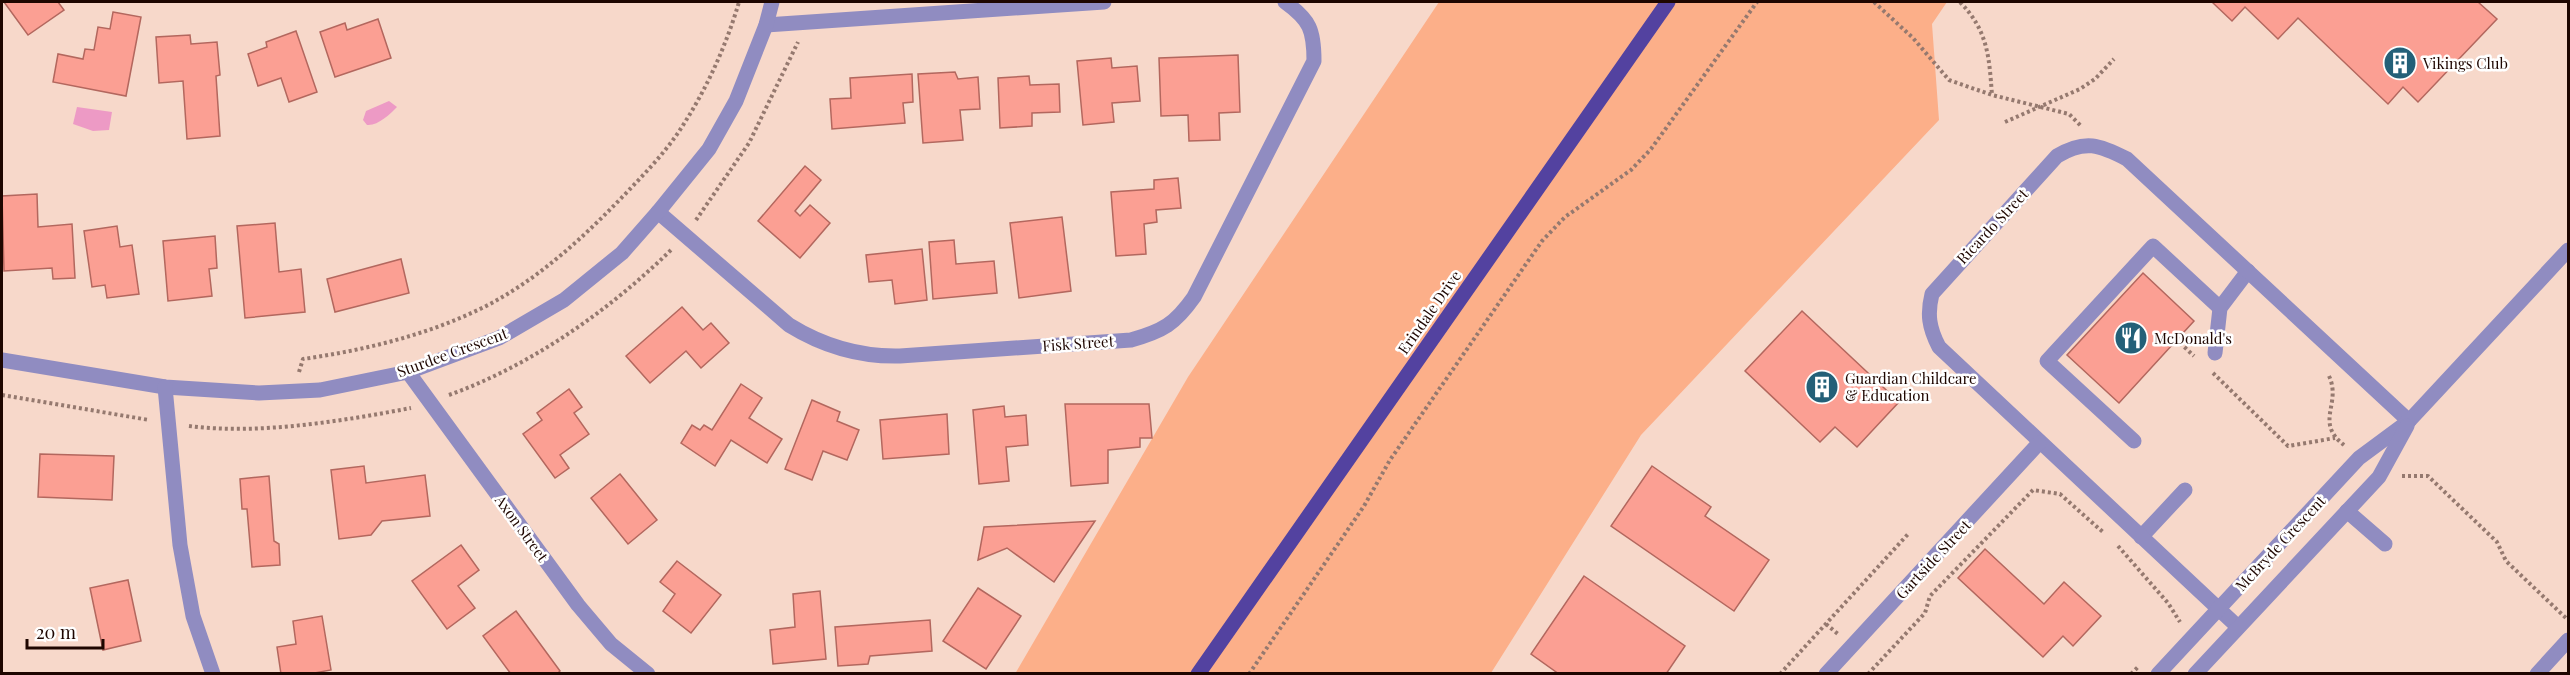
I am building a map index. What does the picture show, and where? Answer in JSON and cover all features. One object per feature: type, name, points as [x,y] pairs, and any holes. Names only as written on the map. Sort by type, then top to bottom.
[{"type":"main road","name":"Erindale Drive","points":[[1200,674],[1668,2]]},
{"type":"street","name":"Sturdee Crescent","points":[[2,360],[165,387],[259,393],[321,390],[408,372],[499,338],[564,300],[621,253],[658,212],[709,149],[736,101],[766,26],[772,2]]},
{"type":"street","points":[[766,26],[1104,2]]},
{"type":"street","name":"Fisk Street","points":[[658,212],[789,325],[806,336],[843,351],[881,357],[900,356],[1131,339],[1157,333],[1179,318],[1194,297],[1314,61],[1314,37],[1301,14],[1285,2]]},
{"type":"street","name":"Ricardo Street","points":[[2238,627],[1939,347],[1930,329],[1928,310],[1932,294],[1951,271],[2057,156],[2070,148],[2086,145],[2104,147],[2127,159],[2409,421]]},
{"type":"street","points":[[2134,441],[2047,360],[2154,246],[2220,308]]},
{"type":"street","name":"McBryde Crescent","points":[[2158,674],[2359,458],[2409,421],[2568,249]]},
{"type":"street","points":[[2215,353],[2220,308],[2248,271]]},
{"type":"street","name":"Axon Street","points":[[408,372],[578,605],[611,644],[648,674]]},
{"type":"street","points":[[165,387],[180,545],[193,616],[213,674]]},
{"type":"street","name":"McBryde Crescent","points":[[2195,674],[2379,477],[2409,421]]},
{"type":"street","name":"Gartside Street","points":[[1826,674],[2039,443]]},
{"type":"street","points":[[2141,537],[2185,490]]},
{"type":"street","points":[[2347,511],[2385,544]]},
{"type":"street","points":[[2537,674],[2568,640]]},
{"type":"path","points":[[288,372],[299,372],[303,359],[347,353],[390,342],[466,315],[520,287],[554,263],[606,215],[672,143],[687,121],[720,54],[739,2]]},
{"type":"path","points":[[1249,674],[1364,506],[1390,460],[1542,242],[1565,217],[1631,170],[1651,149],[1757,2]]},
{"type":"path","points":[[1874,2],[1913,38]]},
{"type":"path","points":[[1960,2],[1977,23],[1988,51],[1992,95]]},
{"type":"path","points":[[2,395],[196,427],[266,428],[375,415],[414,407],[457,392],[512,366],[577,327],[671,250],[724,181],[749,143],[775,91],[804,22]]},
{"type":"path","points":[[2005,122],[2080,89],[2095,79],[2114,59]]},
{"type":"path","points":[[2180,343],[2196,358]]},
{"type":"path","points":[[2204,365],[2288,446],[2335,438]]},
{"type":"path","points":[[2396,480],[2405,475],[2428,476],[2497,542],[2506,561],[2568,620]]},
{"type":"path","points":[[1868,674],[1924,613],[1930,596],[2033,490],[2060,495],[2108,536]]},
{"type":"path","points":[[1780,674],[1909,533]]},
{"type":"path","points":[[2116,543],[2168,603],[2180,622]]},
{"type":"shaded area","points":[[1439,2],[1947,2],[1932,24],[1939,120],[1641,435],[1491,673],[1015,674],[1188,377]]},
{"type":"shaded area","points":[[389,101],[397,107],[379,122],[367,125],[363,120],[366,111]]},
{"type":"shaded area","points":[[77,107],[112,112],[109,130],[93,131],[73,124]]},
{"type":"building","points":[[4,2],[58,2],[64,10],[28,35]]},
{"type":"building","name":"Vikings Club","points":[[2212,2],[2478,2],[2497,19],[2418,102],[2403,87],[2388,104],[2298,18],[2278,39],[2245,7],[2232,21]]},
{"type":"building","points":[[113,12],[141,17],[126,96],[53,82],[58,54],[83,59],[85,49],[94,50],[98,27],[110,29]]},
{"type":"building","points":[[378,19],[391,58],[335,77],[320,32],[345,23],[347,30]]},
{"type":"building","points":[[296,31],[317,92],[289,102],[281,78],[258,86],[248,54],[267,47],[266,42]]},
{"type":"building","points":[[190,35],[191,44],[217,42],[220,75],[216,76],[220,136],[187,139],[183,81],[159,83],[156,37]]},
{"type":"building","points":[[1238,55],[1240,112],[1219,113],[1220,140],[1189,141],[1188,115],[1161,116],[1159,58]]},
{"type":"building","points":[[1111,58],[1112,68],[1137,66],[1140,101],[1112,103],[1114,122],[1083,125],[1077,61]]},
{"type":"building","points":[[955,72],[958,79],[978,77],[980,109],[960,110],[963,140],[923,143],[918,74]]},
{"type":"building","points":[[912,74],[913,102],[903,103],[905,123],[832,129],[830,99],[851,98],[850,78]]},
{"type":"building","points":[[1029,76],[1030,85],[1059,84],[1060,112],[1032,113],[1032,126],[1000,128],[998,78]]},
{"type":"building","points":[[805,166],[821,180],[795,211],[800,216],[810,205],[830,223],[800,258],[758,221]]},
{"type":"building","points":[[1178,178],[1181,208],[1156,210],[1157,222],[1144,224],[1146,254],[1116,256],[1111,192],[1154,189],[1154,180]]},
{"type":"building","points":[[37,194],[38,227],[72,224],[75,278],[53,279],[52,268],[4,271],[2,196]]},
{"type":"building","points":[[1062,217],[1071,291],[1019,298],[1010,223]]},
{"type":"building","points":[[275,223],[279,272],[301,269],[305,312],[245,318],[237,226]]},
{"type":"building","points":[[117,226],[120,247],[132,245],[139,294],[107,298],[105,285],[92,287],[84,231]]},
{"type":"building","points":[[215,236],[217,268],[209,269],[212,296],[168,301],[163,241]]},
{"type":"building","points":[[954,240],[956,264],[994,261],[997,293],[933,299],[929,242]]},
{"type":"building","points":[[922,249],[927,300],[895,304],[892,280],[869,282],[866,255]]},
{"type":"building","points":[[401,259],[409,293],[335,312],[327,279]]},
{"type":"building","name":"McDonald's","points":[[2143,273],[2194,321],[2119,403],[2067,355]]},
{"type":"building","points":[[682,307],[703,330],[711,323],[729,343],[701,368],[686,351],[650,383],[626,356]]},
{"type":"building","name":"Guardian Childcare & Education","points":[[1802,311],[1899,402],[1857,447],[1835,427],[1820,442],[1745,371]]},
{"type":"building","points":[[741,384],[762,398],[749,418],[782,439],[767,463],[731,440],[715,466],[681,443],[692,425],[700,430],[704,425],[712,430]]},
{"type":"building","points":[[569,389],[582,407],[574,413],[589,434],[560,455],[569,468],[555,478],[523,434],[542,420],[537,413]]},
{"type":"building","points":[[812,400],[840,412],[837,421],[859,430],[847,460],[823,451],[812,480],[785,469]]},
{"type":"building","points":[[1065,404],[1149,404],[1152,438],[1140,438],[1140,447],[1108,450],[1108,483],[1071,486]]},
{"type":"building","points":[[1004,406],[1005,417],[1026,415],[1028,445],[1006,447],[1009,481],[979,484],[973,410]]},
{"type":"building","points":[[947,414],[949,454],[883,459],[880,420]]},
{"type":"building","points":[[40,454],[114,456],[112,500],[38,497]]},
{"type":"building","points":[[364,466],[366,483],[425,475],[430,516],[382,521],[371,535],[339,539],[331,470]]},
{"type":"building","points":[[1652,466],[1711,507],[1705,516],[1769,560],[1734,611],[1611,526]]},
{"type":"building","points":[[620,474],[657,520],[628,544],[591,498]]},
{"type":"building","points":[[269,476],[274,541],[279,544],[280,565],[252,567],[247,509],[242,509],[240,479]]},
{"type":"building","points":[[1095,521],[1054,582],[1007,548],[978,560],[984,527]]},
{"type":"building","points":[[461,545],[479,570],[458,586],[475,608],[447,629],[412,581]]},
{"type":"building","points":[[1985,549],[2044,604],[2064,582],[2101,616],[2073,646],[2063,636],[2043,657],[1958,578]]},
{"type":"building","points":[[677,561],[721,595],[691,633],[663,611],[675,594],[660,582]]},
{"type":"building","points":[[1584,576],[1685,646],[1666,674],[1559,674],[1531,654]]},
{"type":"building","points":[[128,580],[141,641],[103,650],[90,588]]},
{"type":"building","points":[[978,588],[1021,616],[986,669],[943,641]]},
{"type":"building","points":[[820,591],[826,659],[773,664],[770,630],[795,627],[793,594]]},
{"type":"building","points":[[516,611],[560,671],[557,674],[511,674],[483,636]]},
{"type":"building","points":[[322,616],[331,670],[309,674],[281,674],[277,647],[296,644],[293,621]]},
{"type":"building","points":[[930,620],[932,651],[870,656],[868,664],[838,666],[835,627]]},
{"type":"place","name":"Vikings Club","points":[[2400,63]]},
{"type":"place","name":"McDonald's","points":[[2131,338]]},
{"type":"place","name":"Guardian Childcare & Education","points":[[1822,387]]}]
